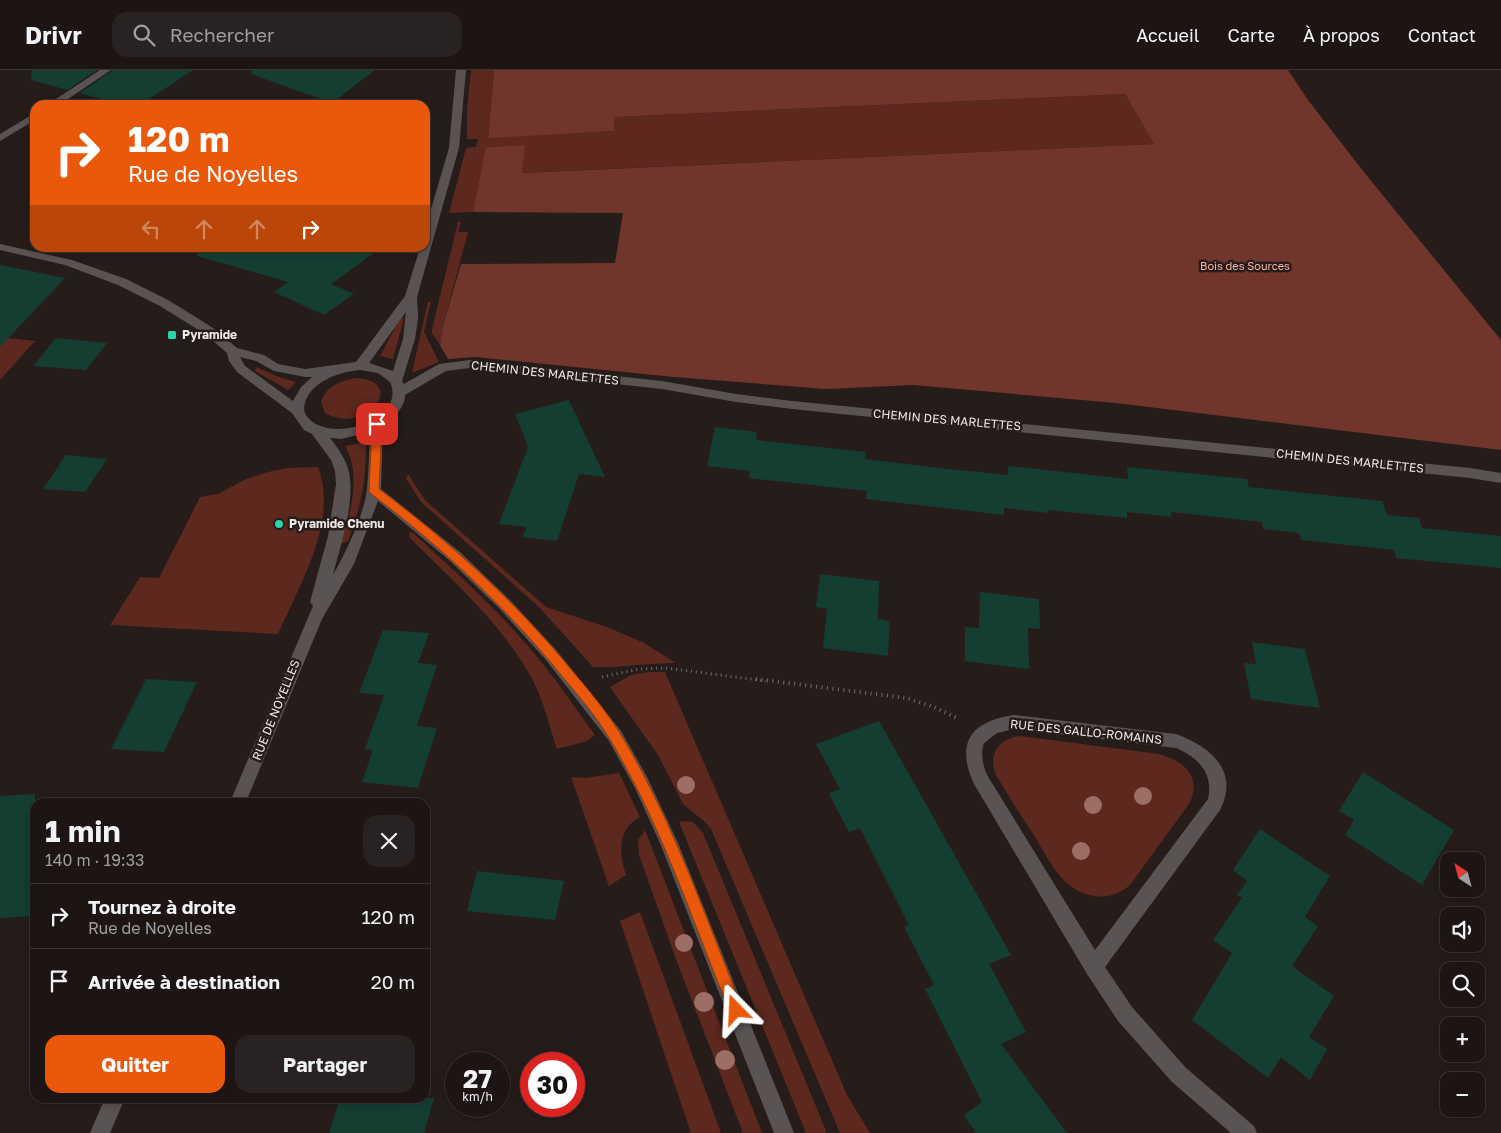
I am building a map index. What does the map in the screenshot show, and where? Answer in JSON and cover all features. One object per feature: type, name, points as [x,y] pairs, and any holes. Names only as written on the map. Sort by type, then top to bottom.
[{"type":"street","points":[[60,100],[106,70]]},
{"type":"street","points":[[430,233],[454,148],[461,70]]},
{"type":"street","points":[[0,138],[30,119]]},
{"type":"street","points":[[0,247],[68,262],[122,282],[164,303],[209,330],[233,351],[260,358],[274,367],[293,372],[338,370],[360,366],[382,370],[398,386]]},
{"type":"street","points":[[360,366],[412,297],[425,252]]},
{"type":"street","points":[[233,351],[235,361],[241,369],[298,411],[304,423],[318,432],[347,434],[377,424],[390,414],[398,403],[398,386],[414,314],[412,297]]},
{"type":"street","name":"CHEMIN DES MARLETTES","points":[[398,386],[443,367],[470,364],[662,385],[776,403],[1172,441],[1470,473],[1501,478]]},
{"type":"street","points":[[298,411],[302,394],[308,387],[327,374],[338,370]]},
{"type":"street","name":"RUE DE NOYELLES","points":[[240,798],[315,617],[347,564],[366,518],[374,491],[377,424]]},
{"type":"street","name":"RUE DE NOYELLES","points":[[315,617],[338,522],[344,482],[338,460],[318,432]]},
{"type":"street","points":[[374,491],[421,526],[457,558],[538,638],[575,683],[619,743],[660,822],[715,954],[784,1133]]},
{"type":"street","name":"RUE DES GALLO-ROMAINS","points":[[984,731],[999,723],[1014,722],[1176,742],[1190,746],[1204,756],[1212,766],[1218,788],[1216,800],[1094,967]]},
{"type":"street","points":[[984,731],[975,743],[972,755],[974,766],[1094,967],[1125,1014],[1160,1054],[1202,1095],[1247,1133]]},
{"type":"street","points":[[100,1133],[113,1103]]},
{"type":"path","points":[[575,683],[623,672],[666,668],[906,698],[934,707],[984,731]]},
{"type":"shaded area","points":[[471,70],[494,70],[488,137],[614,131],[614,117],[1125,94],[1154,144],[521,173],[524,145],[487,147],[473,212],[449,213],[466,148],[476,147],[478,139],[467,139],[467,110]]},
{"type":"shaded area","points":[[458,222],[461,222],[458,232],[468,232],[443,326],[440,345],[432,333],[432,329]]},
{"type":"shaded area","points":[[428,302],[431,302],[424,332],[439,362],[412,372]]},
{"type":"shaded area","points":[[404,318],[393,359],[380,356],[399,320]]},
{"type":"shaded area","points":[[0,337],[35,341],[0,380]]},
{"type":"shaded area","points":[[256,367],[296,382],[288,390],[255,371]]},
{"type":"shaded area","points":[[356,378],[372,382],[379,388],[380,397],[375,406],[366,413],[353,418],[339,418],[325,413],[321,401],[327,391],[340,382]]},
{"type":"shaded area","points":[[366,442],[364,481],[360,504],[348,541],[341,544],[351,507],[354,482],[350,458],[345,446]]},
{"type":"shaded area","points":[[318,467],[323,487],[324,509],[320,530],[314,552],[278,634],[110,625],[140,577],[159,578],[200,497],[218,494],[246,479],[268,472],[287,468]]},
{"type":"shaded area","points":[[408,474],[425,500],[546,607],[607,627],[644,643],[676,663],[593,667],[540,608],[421,502],[406,478]]},
{"type":"shaded area","points":[[412,532],[475,590],[520,637],[550,673],[595,735],[587,741],[557,749],[539,694],[519,657],[475,603],[410,538],[409,533]]},
{"type":"shaded area","points":[[665,672],[847,1095],[870,1133],[840,1133],[711,829],[683,804],[658,755],[610,687],[631,675]]},
{"type":"shaded area","points":[[1020,736],[1159,754],[1176,761],[1189,772],[1194,786],[1189,804],[1126,888],[1114,895],[1095,896],[1084,893],[1065,881],[1051,864],[996,775],[994,768],[994,755],[1001,744]]},
{"type":"shaded area","points":[[619,773],[640,817],[627,828],[622,842],[621,850],[626,875],[609,886],[571,777],[586,778]]},
{"type":"shaded area","points":[[679,822],[693,822],[703,833],[827,1133],[806,1133]]},
{"type":"shaded area","points":[[645,830],[762,1133],[743,1133],[677,962],[639,855],[638,840]]},
{"type":"shaded area","points":[[640,912],[721,1133],[691,1133],[620,921]]},
{"type":"green space","name":"Bois des Sources","points":[[494,70],[1288,70],[1308,100],[1363,171],[1501,340],[1501,450],[1116,403],[913,385],[826,389],[674,377],[475,357],[448,359],[440,345],[443,326],[461,264],[615,263],[623,213],[473,212],[486,147],[525,145],[522,173],[1154,144],[1125,94],[614,117],[614,131],[488,138]]},
{"type":"building","points":[[32,70],[97,70],[67,90],[31,80]]},
{"type":"building","points":[[113,70],[193,70],[148,100],[106,100],[80,93]]},
{"type":"building","points":[[252,70],[375,70],[336,100],[324,100],[251,74]]},
{"type":"building","points":[[198,252],[375,252],[331,284],[354,294],[324,315],[274,292],[288,282],[197,256]]},
{"type":"building","points":[[0,265],[65,278],[0,347]]},
{"type":"building","points":[[56,338],[107,343],[86,370],[33,366]]},
{"type":"building","points":[[569,400],[605,477],[579,474],[557,541],[522,537],[527,527],[499,524],[528,447],[515,414]]},
{"type":"building","points":[[715,427],[757,432],[756,440],[866,452],[865,459],[948,469],[1008,475],[1008,466],[1128,479],[1127,467],[1247,479],[1249,487],[1382,501],[1387,515],[1419,518],[1422,528],[1501,536],[1501,568],[1396,558],[1394,550],[1301,540],[1299,533],[1263,529],[1262,522],[1171,512],[1171,517],[1127,512],[1127,518],[1048,510],[1048,513],[1004,508],[1004,515],[866,499],[867,491],[749,478],[750,471],[707,466]]},
{"type":"building","points":[[66,455],[107,459],[85,492],[43,489]]},
{"type":"building","points":[[820,574],[879,581],[878,619],[890,621],[888,656],[823,648],[827,609],[816,607]]},
{"type":"building","points":[[980,592],[1039,599],[1040,629],[1028,628],[1029,669],[965,661],[965,627],[979,628]]},
{"type":"building","points":[[383,630],[429,633],[418,663],[437,665],[417,726],[437,728],[418,788],[362,782],[373,750],[365,749],[384,695],[359,693]]},
{"type":"building","points":[[1252,642],[1305,649],[1320,708],[1251,699],[1244,663],[1256,664]]},
{"type":"building","points":[[146,679],[197,682],[164,752],[111,749]]},
{"type":"building","points":[[879,721],[1011,955],[989,964],[1026,1032],[1001,1044],[1067,1133],[976,1133],[964,1115],[982,1102],[925,989],[934,985],[904,927],[909,925],[860,828],[849,832],[829,793],[840,789],[816,744]]},
{"type":"building","points":[[1363,772],[1454,830],[1422,885],[1345,835],[1354,820],[1339,811]]},
{"type":"building","points":[[35,794],[35,798],[30,798],[30,916],[0,918],[0,796]]},
{"type":"building","points":[[1260,829],[1330,876],[1305,917],[1318,926],[1292,966],[1334,996],[1309,1037],[1327,1049],[1310,1080],[1281,1057],[1268,1078],[1192,1020],[1232,953],[1213,940],[1242,898],[1237,895],[1247,881],[1233,870]]},
{"type":"building","points":[[477,871],[564,881],[555,920],[467,911]]},
{"type":"building","points":[[430,1098],[434,1098],[424,1133],[329,1133],[338,1103],[430,1103]]},
{"type":"place","name":"Pyramide","points":[[172,335]]},
{"type":"place","name":"Pyramide Chenu","points":[[279,524]]},
{"type":"route","points":[[377,424],[378,437],[374,491],[421,526],[524,623],[549,650],[619,743],[660,822],[715,954],[736,1010]]}]
